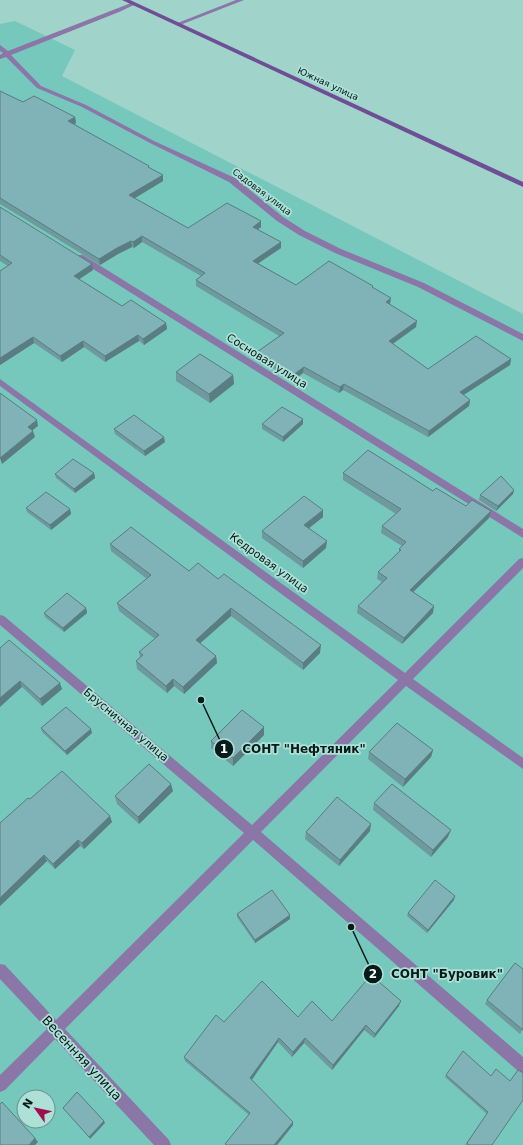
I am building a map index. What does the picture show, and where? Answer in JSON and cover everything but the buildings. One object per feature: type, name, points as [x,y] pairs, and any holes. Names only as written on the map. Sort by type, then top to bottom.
[{"type":"street","name":"Южная улица","points":[[125,0],[523,185]]},
{"type":"street","points":[[178,24],[242,0]]},
{"type":"street","points":[[0,57],[93,22],[133,4]]},
{"type":"street","name":"Садовая улица","points":[[0,47],[39,88],[84,106],[152,142],[232,180],[280,219],[302,233],[338,251],[421,285],[523,338]]},
{"type":"street","name":"Сосновая улица","points":[[74,253],[523,534]]},
{"type":"street","name":"Кедровая улица","points":[[0,382],[276,583],[407,681],[523,764]]},
{"type":"street","points":[[0,1085],[252,832],[407,681],[523,562]]},
{"type":"street","name":"Брусничная улица","points":[[0,619],[252,832],[523,1066]]},
{"type":"street","name":"Весенняя улица","points":[[0,970],[164,1145]]},
{"type":"green space","points":[[15,21],[75,50],[62,76],[523,314],[523,1145],[0,1145],[0,24]]},
{"type":"place","name":"СОНТ \"Нефтяник\"","points":[[201,700]]},
{"type":"place","name":"СОНТ \"Буровик\"","points":[[351,927]]}]
